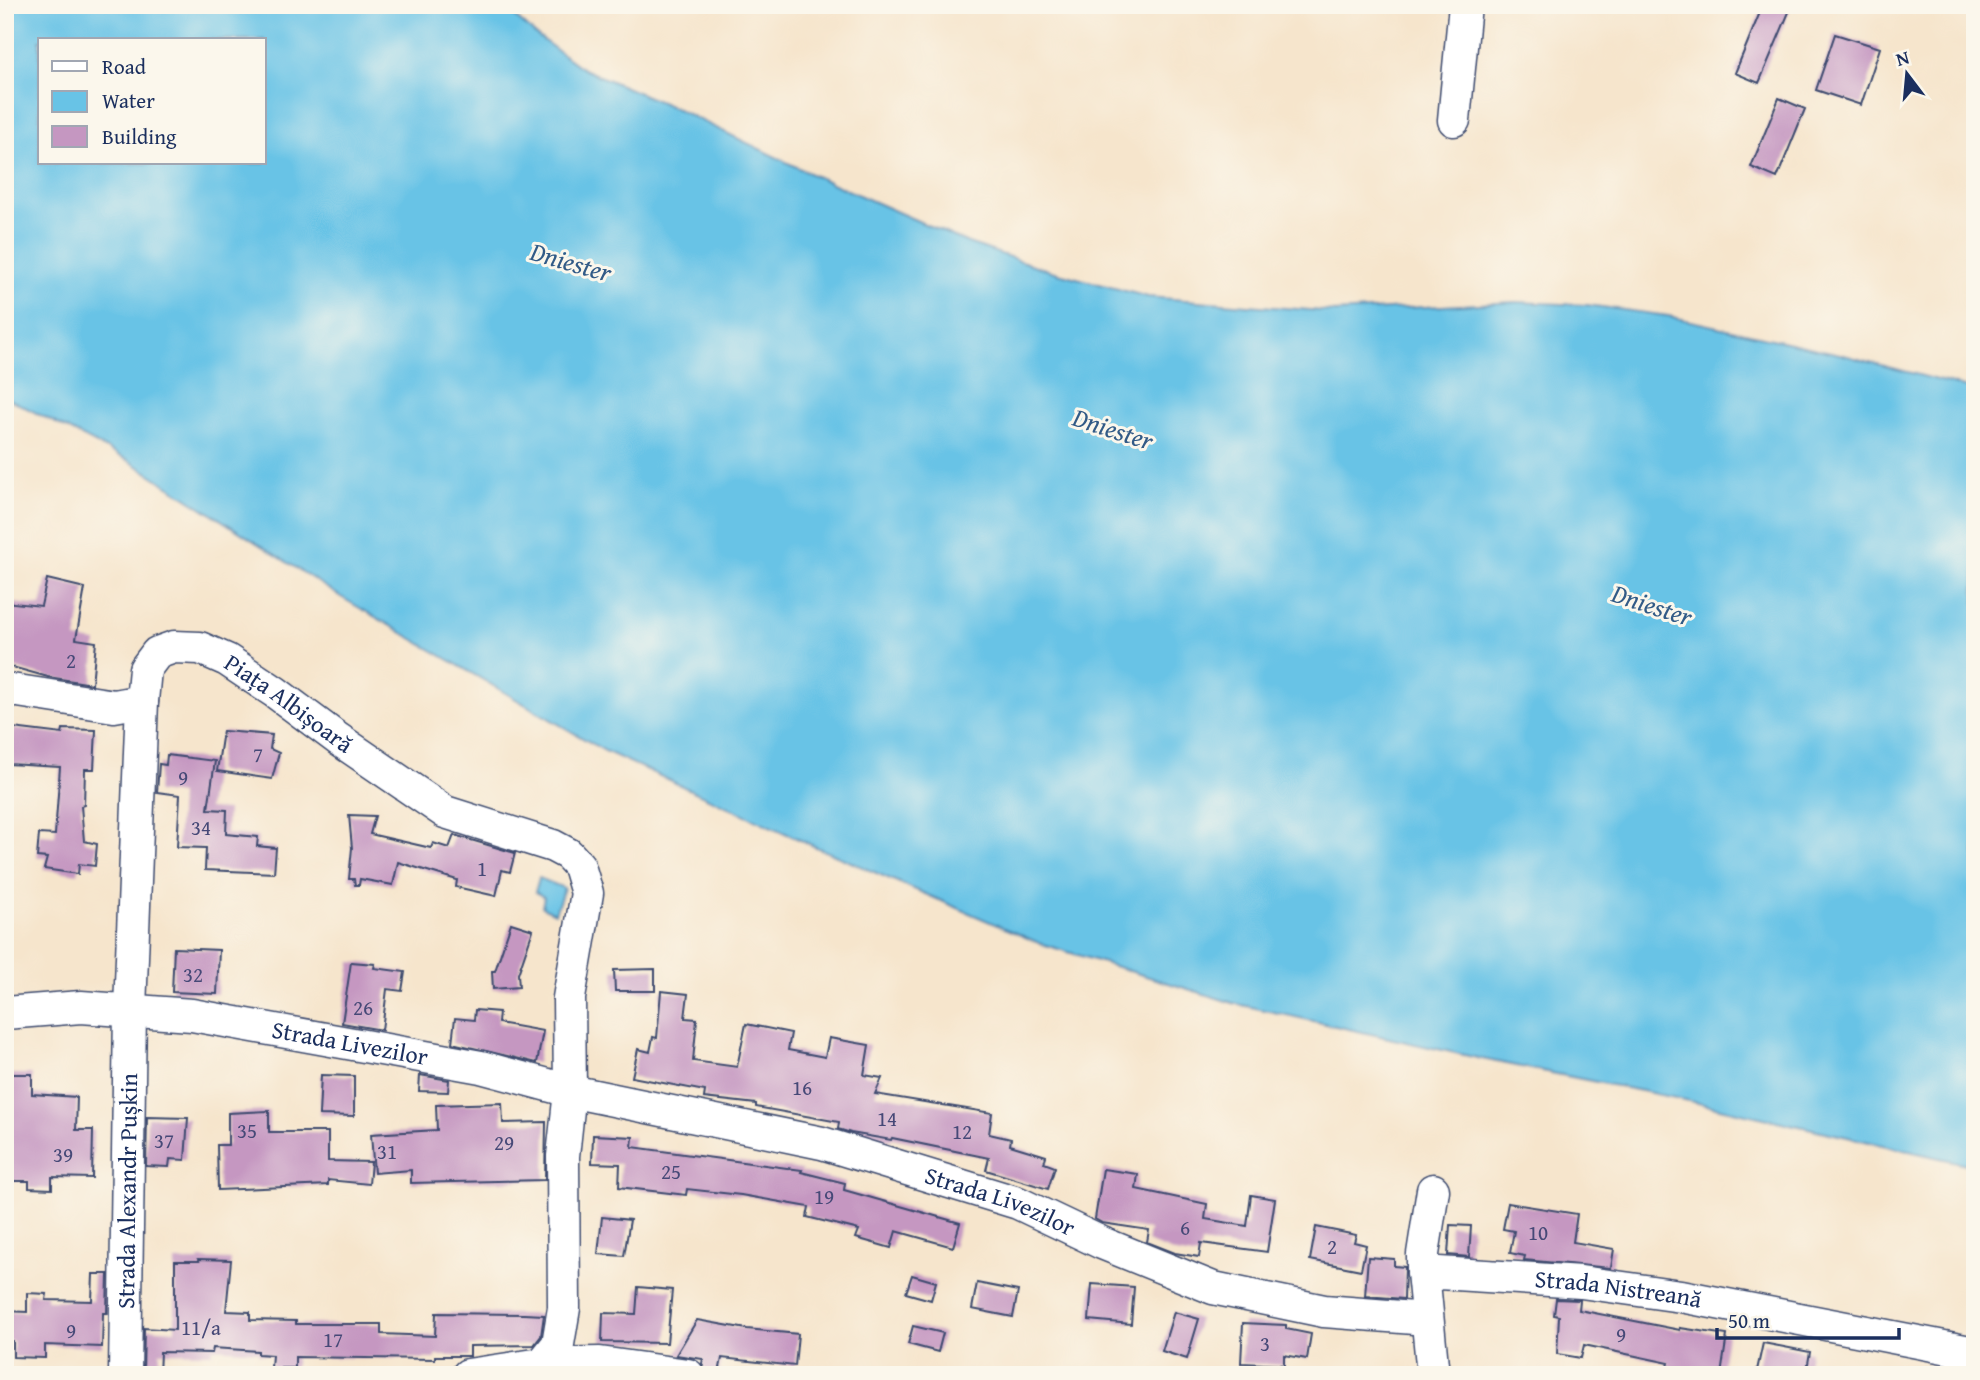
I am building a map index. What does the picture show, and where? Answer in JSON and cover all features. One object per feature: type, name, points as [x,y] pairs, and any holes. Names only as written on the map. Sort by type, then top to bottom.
[{"type":"street","points":[[1454,120],[1465,5]]},
{"type":"street","name":"Piața Albișoară","points":[[142,701],[145,669],[157,653],[174,647],[200,648],[227,660],[275,692],[445,812],[553,846],[568,854],[579,866],[587,893],[569,998],[570,1091]]},
{"type":"street","points":[[5,689],[114,706],[142,701],[130,1009]]},
{"type":"street","name":"Strada Livezilor","points":[[5,1013],[81,1007],[192,1015],[481,1067],[570,1091],[822,1143],[1018,1203],[1102,1243],[1213,1288],[1324,1311],[1427,1319]]},
{"type":"street","name":"Strada Alexandr Pușkin","points":[[125,1375],[130,1009]]},
{"type":"street","points":[[542,1364],[558,1344],[564,1308],[563,1156],[570,1091]]},
{"type":"street","points":[[1433,1190],[1423,1254],[1423,1272],[1433,1375]]},
{"type":"street","name":"Strada Nistreană","points":[[1423,1272],[1626,1288],[1681,1296],[1955,1359]]},
{"type":"street","points":[[468,1375],[542,1364],[600,1363],[688,1375]]},
{"type":"water","name":"Dniester","points":[[5,5],[502,5],[536,35],[583,69],[677,109],[811,174],[968,243],[1051,271],[1148,297],[1335,312],[1515,302],[1587,305],[1668,316],[1840,354],[1975,390],[1975,1166],[1676,1098],[1482,1059],[1233,1003],[1039,943],[816,847],[605,751],[341,597],[128,460],[5,397]]},
{"type":"water","points":[[539,878],[564,888],[555,913],[542,907],[544,897],[535,892]]},
{"type":"building","points":[[1763,5],[1792,5],[1759,83],[1735,73]]},
{"type":"building","points":[[1835,34],[1880,48],[1861,105],[1816,90]]},
{"type":"building","points":[[1779,98],[1805,109],[1777,178],[1751,167]]},
{"type":"building","points":[[47,579],[85,588],[76,639],[96,642],[92,684],[48,677],[5,665],[5,602],[41,606]]},
{"type":"building","points":[[13,728],[62,734],[63,729],[96,730],[94,769],[85,769],[84,805],[81,806],[84,841],[97,844],[95,866],[79,864],[78,874],[44,869],[47,858],[37,857],[39,834],[55,835],[60,767],[9,764]]},
{"type":"building","points":[[223,731],[272,735],[270,749],[279,753],[272,779],[217,771]]},
{"type":"building","points":[[167,755],[215,761],[208,809],[227,810],[226,834],[258,837],[257,846],[276,848],[274,873],[205,870],[206,848],[177,847],[180,795],[157,792],[159,764],[166,765]]},
{"type":"building","points":[[349,815],[375,816],[370,834],[431,848],[433,843],[449,848],[454,835],[515,853],[510,872],[502,870],[496,896],[456,887],[457,880],[398,862],[393,885],[360,879],[359,885],[355,885],[354,879],[349,879],[352,848]]},
{"type":"building","points":[[511,923],[533,930],[518,974],[519,987],[493,989],[492,971],[495,971]]},
{"type":"building","points":[[174,948],[219,950],[217,994],[172,992]]},
{"type":"building","points":[[351,962],[375,964],[374,968],[405,972],[402,991],[387,989],[382,1030],[342,1023]]},
{"type":"building","points":[[655,969],[655,991],[615,991],[614,970]]},
{"type":"building","points":[[661,991],[688,994],[685,1018],[697,1019],[693,1061],[737,1067],[746,1024],[791,1033],[788,1050],[825,1057],[829,1038],[869,1045],[864,1075],[882,1078],[875,1094],[992,1113],[989,1134],[1011,1139],[1010,1145],[1046,1156],[1044,1163],[1055,1167],[1048,1189],[986,1170],[989,1158],[892,1138],[891,1140],[851,1133],[838,1129],[839,1122],[756,1107],[756,1104],[704,1098],[705,1091],[632,1077],[638,1049],[650,1052],[653,1037],[657,1038]]},
{"type":"building","points":[[475,1010],[499,1012],[498,1023],[543,1031],[537,1063],[452,1043],[455,1018],[474,1020]]},
{"type":"building","points":[[5,1074],[32,1074],[32,1094],[77,1097],[76,1130],[93,1130],[92,1178],[52,1177],[52,1189],[29,1188],[29,1181],[5,1181]]},
{"type":"building","points":[[321,1075],[354,1076],[354,1116],[319,1115]]},
{"type":"building","points":[[420,1075],[449,1080],[448,1092],[419,1091]]},
{"type":"building","points":[[502,1103],[503,1123],[546,1122],[545,1180],[411,1183],[411,1170],[374,1173],[371,1134],[437,1130],[436,1105]]},
{"type":"building","points":[[269,1111],[269,1132],[328,1132],[328,1161],[371,1162],[369,1184],[328,1180],[328,1185],[218,1190],[217,1145],[228,1145],[228,1113]]},
{"type":"building","points":[[147,1117],[188,1118],[185,1160],[170,1159],[169,1167],[146,1166]]},
{"type":"building","points":[[593,1135],[633,1137],[632,1147],[802,1170],[801,1172],[845,1183],[844,1190],[960,1223],[953,1247],[896,1231],[891,1248],[856,1238],[859,1230],[807,1217],[809,1207],[687,1189],[686,1195],[619,1187],[620,1164],[592,1163]]},
{"type":"building","points":[[1103,1169],[1138,1174],[1136,1189],[1207,1204],[1205,1219],[1247,1226],[1251,1195],[1275,1199],[1267,1252],[1201,1243],[1199,1257],[1175,1253],[1147,1242],[1149,1230],[1102,1223],[1095,1219]]},
{"type":"building","points":[[1508,1203],[1577,1214],[1573,1242],[1614,1249],[1611,1268],[1524,1260],[1525,1256],[1510,1253],[1514,1231],[1503,1229]]},
{"type":"building","points":[[602,1217],[630,1220],[624,1256],[598,1254]]},
{"type":"building","points":[[1450,1225],[1471,1226],[1469,1257],[1448,1255]]},
{"type":"building","points":[[1316,1227],[1356,1235],[1354,1242],[1366,1245],[1361,1270],[1310,1260]]},
{"type":"building","points":[[1368,1257],[1394,1259],[1394,1266],[1405,1267],[1404,1299],[1365,1296]]},
{"type":"building","points":[[198,1259],[231,1260],[226,1311],[250,1312],[250,1320],[296,1321],[296,1324],[381,1324],[381,1334],[435,1336],[436,1313],[544,1315],[541,1336],[534,1345],[470,1346],[470,1356],[435,1356],[435,1359],[295,1357],[295,1368],[271,1368],[272,1355],[258,1354],[258,1351],[213,1348],[212,1353],[160,1352],[159,1375],[143,1375],[144,1328],[175,1330],[175,1261],[199,1261]]},
{"type":"building","points":[[93,1274],[108,1274],[107,1313],[103,1313],[102,1347],[45,1345],[45,1358],[13,1357],[13,1341],[5,1341],[5,1311],[27,1312],[27,1293],[47,1294],[46,1300],[92,1301]]},
{"type":"building","points":[[912,1275],[936,1282],[931,1300],[906,1293]]},
{"type":"building","points":[[977,1283],[1018,1291],[1013,1317],[972,1309]]},
{"type":"building","points":[[1092,1284],[1134,1287],[1131,1324],[1089,1320]]},
{"type":"building","points":[[638,1287],[672,1290],[667,1343],[602,1342],[603,1313],[636,1314]]},
{"type":"building","points":[[1556,1299],[1580,1300],[1579,1310],[1680,1330],[1727,1335],[1721,1375],[1666,1375],[1669,1363],[1584,1345],[1581,1358],[1557,1354],[1559,1316],[1554,1315]]},
{"type":"building","points":[[1174,1312],[1199,1319],[1187,1359],[1162,1351]]},
{"type":"building","points":[[697,1320],[798,1334],[795,1366],[722,1358],[719,1373],[706,1372],[703,1359],[676,1355]]},
{"type":"building","points":[[1243,1323],[1286,1325],[1286,1329],[1311,1334],[1307,1359],[1284,1355],[1284,1365],[1241,1363]]},
{"type":"building","points":[[913,1326],[943,1333],[938,1352],[908,1344]]},
{"type":"building","points":[[1763,1343],[1810,1352],[1806,1375],[1756,1375]]}]
